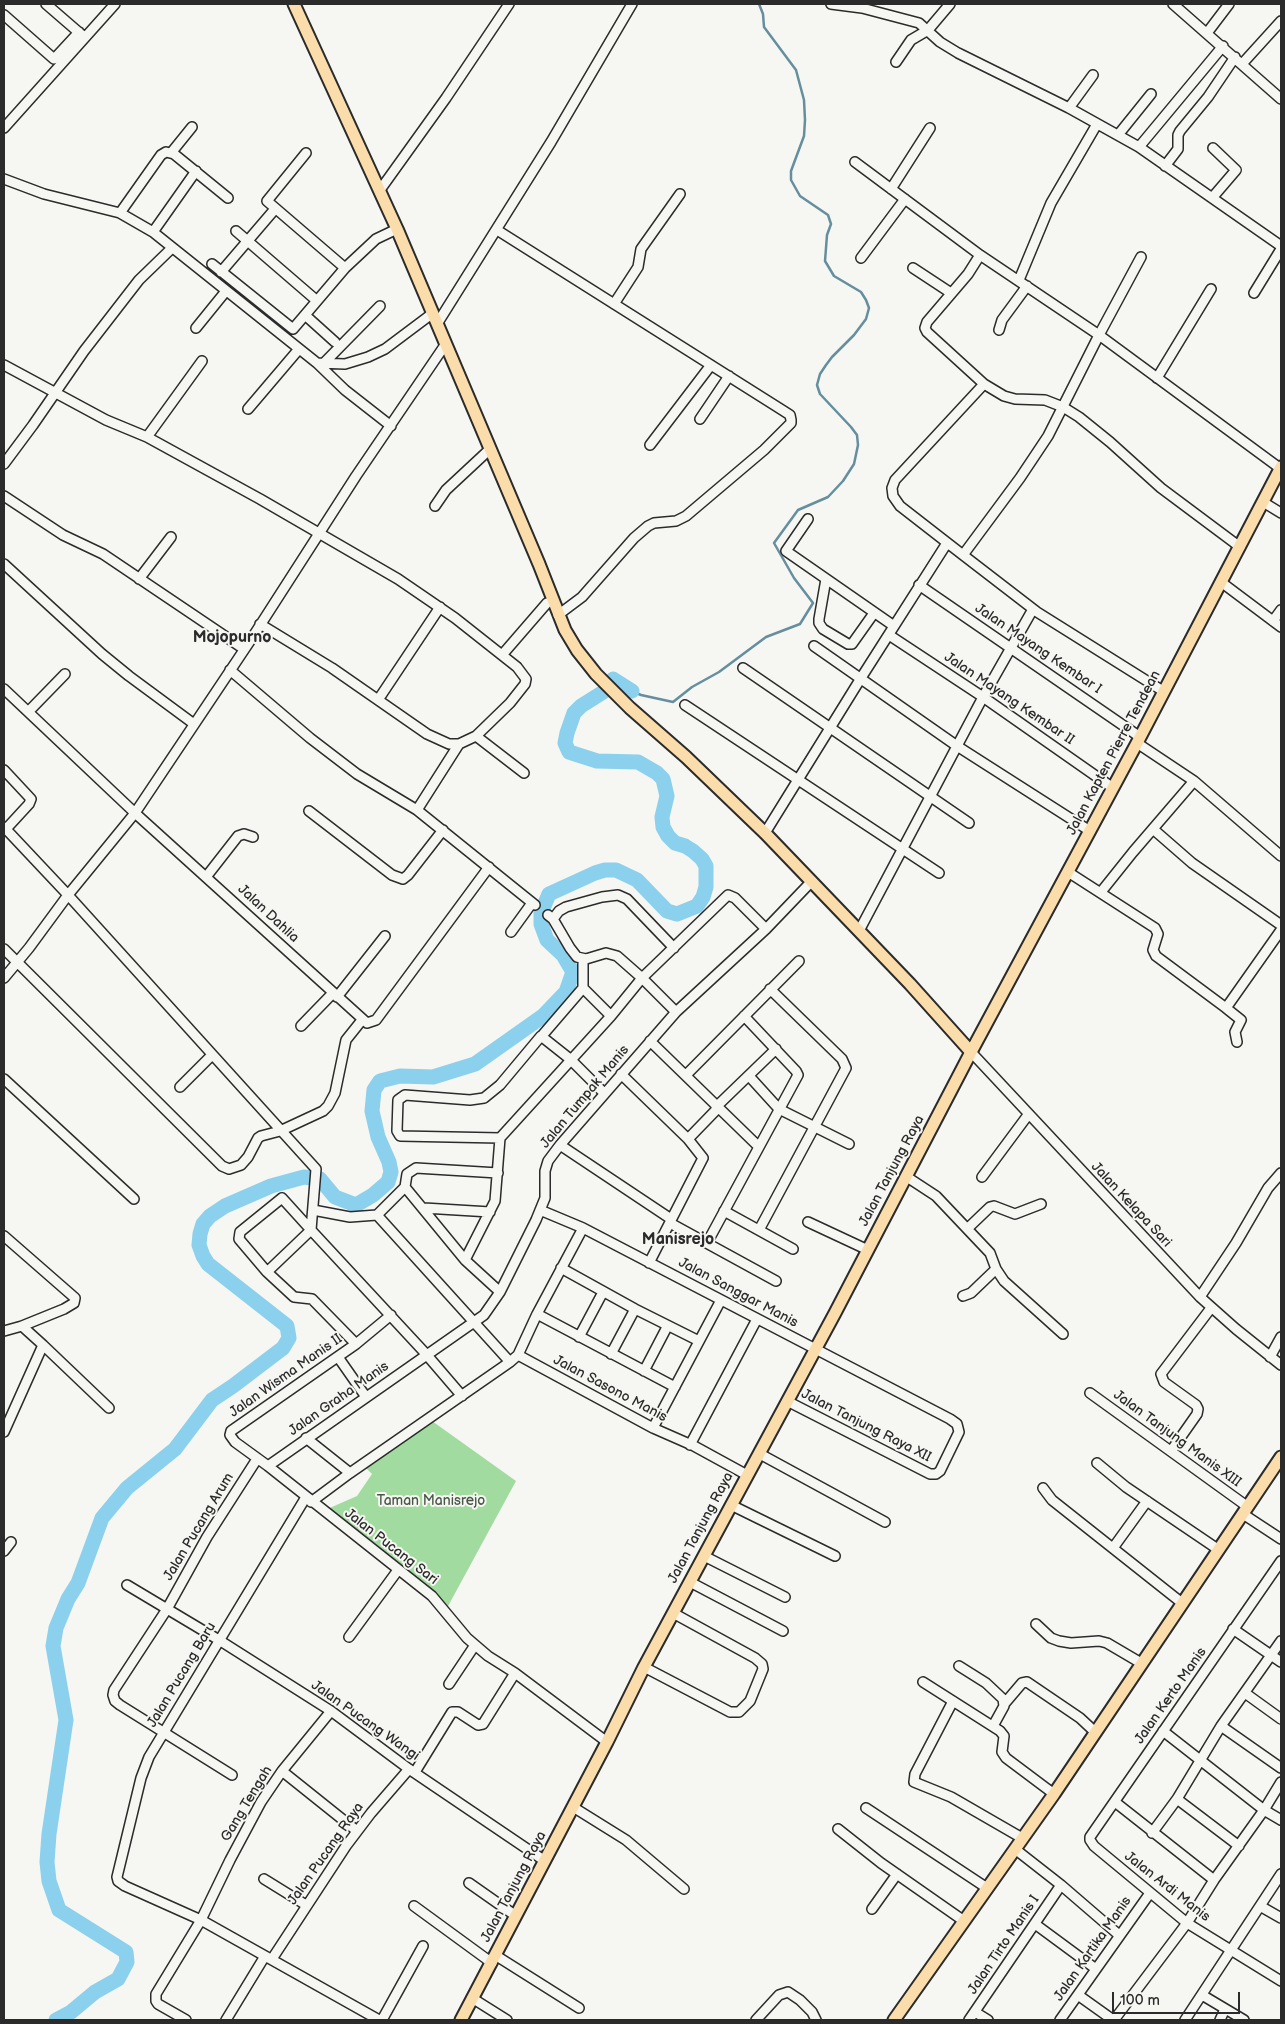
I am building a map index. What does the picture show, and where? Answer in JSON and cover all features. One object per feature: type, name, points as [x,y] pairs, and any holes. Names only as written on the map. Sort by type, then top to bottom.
[{"type":"main road","points":[[297,5],[397,229],[558,615],[577,650],[596,674],[630,708],[765,833],[971,1052]]},
{"type":"main road","name":"Jalan Kapten Pierre Tendean","points":[[971,1052],[1139,740],[1281,468]]},
{"type":"main road","name":"Jalan Tanjung Raya","points":[[461,2020],[607,1742],[644,1667],[760,1454],[971,1052]]},
{"type":"main road","points":[[894,2020],[1054,1794],[1281,1457]]},
{"type":"street","points":[[46,4],[82,35]]},
{"type":"street","points":[[4,15],[54,59],[115,4]]},
{"type":"street","points":[[380,190],[446,98],[509,4]]},
{"type":"street","points":[[320,363],[345,364],[368,357],[435,319],[497,230],[579,96],[632,4]]},
{"type":"street","points":[[831,4],[862,8],[906,18],[919,23],[940,42],[958,53],[1069,108],[1139,147],[1281,248],[1254,293]]},
{"type":"street","points":[[896,62],[914,37],[928,30],[950,4]]},
{"type":"street","points":[[1173,4],[1281,99]]},
{"type":"street","points":[[1207,33],[1229,4]]},
{"type":"street","points":[[1242,64],[1281,21]]},
{"type":"street","points":[[4,128],[82,35]]},
{"type":"street","points":[[1139,147],[1223,46]]},
{"type":"street","points":[[1165,166],[1178,149],[1180,131],[1208,97],[1235,57]]},
{"type":"street","points":[[1069,108],[1093,75]]},
{"type":"street","points":[[1118,135],[1151,94]]},
{"type":"street","points":[[1019,280],[1051,203],[1097,124]]},
{"type":"street","points":[[171,153],[192,127]]},
{"type":"street","points":[[891,189],[930,128]]},
{"type":"street","points":[[1212,198],[1236,170],[1213,148]]},
{"type":"street","points":[[120,213],[161,155],[166,152],[171,153],[196,171],[228,198]]},
{"type":"street","points":[[306,153],[267,201],[345,268]]},
{"type":"street","points":[[855,162],[980,255],[1099,335],[1281,468]]},
{"type":"street","points":[[153,232],[196,171]]},
{"type":"street","points":[[4,179],[44,194],[120,213],[153,232],[299,349],[320,363],[344,390],[391,426]]},
{"type":"street","points":[[614,304],[638,267],[641,249],[680,194]]},
{"type":"street","points":[[861,258],[905,199]]},
{"type":"street","points":[[221,272],[247,239],[275,209]]},
{"type":"street","points":[[212,264],[293,329],[345,268],[376,239],[397,229]]},
{"type":"street","points":[[497,230],[790,415],[791,423],[764,450],[686,516],[676,521],[654,523],[648,526],[634,538],[582,597],[558,615]]},
{"type":"street","points":[[236,231],[316,300]]},
{"type":"street","points":[[4,464],[84,351],[139,280],[172,248]]},
{"type":"street","points":[[980,255],[968,274],[927,322],[925,329],[984,384],[1004,396],[1015,399],[1039,398],[1063,407],[1089,424],[1190,511],[1240,547]]},
{"type":"street","points":[[963,555],[1025,471],[1048,436],[1141,257]]},
{"type":"street","points":[[913,268],[951,294]]},
{"type":"street","points":[[999,330],[1002,320],[1027,286]]},
{"type":"street","points":[[1157,378],[1211,289]]},
{"type":"street","points":[[196,328],[226,291]]},
{"type":"street","points":[[320,363],[380,306]]},
{"type":"street","points":[[304,315],[335,342]]},
{"type":"street","points":[[4,978],[135,813],[318,534],[445,345]]},
{"type":"street","points":[[248,409],[299,349]]},
{"type":"street","points":[[147,437],[202,361]]},
{"type":"street","points":[[4,365],[106,420],[147,437],[260,499],[398,579],[502,655],[523,674],[526,679],[525,684],[516,697],[476,736],[459,744],[416,810]]},
{"type":"street","points":[[650,445],[711,365]]},
{"type":"street","points":[[700,419],[729,376]]},
{"type":"street","points":[[984,384],[895,480],[892,488],[895,501],[1033,609],[1163,691]]},
{"type":"street","points":[[435,506],[446,490],[490,449]]},
{"type":"street","points":[[4,496],[63,535],[103,554],[244,649]]},
{"type":"street","points":[[1263,502],[1281,513]]},
{"type":"street","points":[[808,520],[786,551],[894,626]]},
{"type":"street","points":[[140,579],[172,537]]},
{"type":"street","points":[[765,833],[947,543]]},
{"type":"street","points":[[4,564],[122,671],[194,724]]},
{"type":"street","points":[[826,579],[819,623],[823,629],[848,644],[852,644],[874,613]]},
{"type":"street","points":[[1221,582],[1281,627]]},
{"type":"street","name":"Jalan Mayang Kembar I","points":[[919,585],[1011,648],[1194,781],[1281,856]]},
{"type":"street","points":[[502,655],[547,604]]},
{"type":"street","points":[[378,700],[440,608]]},
{"type":"street","points":[[859,931],[983,697],[1033,609]]},
{"type":"street","points":[[1274,621],[1281,610]]},
{"type":"street","points":[[260,624],[332,668],[427,734],[440,741],[459,744]]},
{"type":"street","name":"Jalan Mayang Kembar II","points":[[889,635],[983,697],[1113,788]]},
{"type":"street","points":[[814,646],[957,746],[1090,832]]},
{"type":"street","points":[[743,668],[969,823]]},
{"type":"street","points":[[230,670],[310,738],[357,774],[416,810],[443,830],[534,904],[511,932]]},
{"type":"street","points":[[29,712],[65,674]]},
{"type":"street","name":"Jalan Dahlia","points":[[4,689],[135,813],[362,1020]]},
{"type":"street","points":[[685,706],[939,873]]},
{"type":"street","points":[[476,736],[524,773]]},
{"type":"street","points":[[4,770],[31,799],[29,804],[5,828],[316,1169],[311,1230],[267,1272]]},
{"type":"street","points":[[1102,892],[1194,781]]},
{"type":"street","points":[[309,811],[392,875],[403,878],[443,830]]},
{"type":"street","points":[[1153,829],[1192,864],[1281,925]]},
{"type":"street","points":[[206,877],[238,836],[244,834],[253,837]]},
{"type":"street","points":[[4,948],[222,1166],[229,1169],[241,1165],[248,1158],[258,1138],[280,1131],[322,1111],[328,1106],[335,1093],[346,1040],[362,1020],[371,1023],[376,1020],[489,867]]},
{"type":"street","points":[[1068,872],[1102,892],[1155,928],[1158,934],[1153,950],[1156,956],[1241,1020],[1236,1032],[1237,1042]]},
{"type":"street","name":"Jalan Tumpak Manis","points":[[426,1354],[475,1322],[492,1306],[540,1210],[545,1198],[545,1171],[548,1161],[560,1145],[676,1012],[766,929],[812,881]]},
{"type":"street","points":[[465,1260],[494,1201],[500,1138],[611,1016],[642,978],[730,894],[766,929]]},
{"type":"street","points":[[674,948],[626,899],[618,895],[602,896],[566,908],[550,917],[578,957],[584,959],[597,954],[612,954],[642,978],[676,1012]]},
{"type":"street","points":[[1226,1008],[1281,930]]},
{"type":"street","points":[[301,1026],[335,995],[386,936]]},
{"type":"street","points":[[500,1138],[400,1136],[397,1131],[398,1100],[405,1095],[470,1100],[484,1098],[500,1086],[583,988],[584,959]]},
{"type":"street","points":[[686,1075],[799,961]]},
{"type":"street","points":[[583,988],[611,1016]]},
{"type":"street","points":[[759,1230],[846,1068],[842,1059],[770,989]]},
{"type":"street","points":[[707,1243],[798,1075],[744,1016]]},
{"type":"street","points":[[540,1038],[542,1036],[570,1059],[604,1093]]},
{"type":"street","points":[[650,1040],[717,1108],[758,1146]]},
{"type":"street","points":[[688,1139],[776,1049]]},
{"type":"street","name":"Jalan Kelapa Sari","points":[[971,1052],[1200,1297],[1281,1365]]},
{"type":"street","points":[[180,1088],[212,1055]]},
{"type":"street","points":[[621,1074],[688,1139],[703,1158],[649,1262]]},
{"type":"street","points":[[749,1076],[780,1109],[849,1144]]},
{"type":"street","points":[[4,1079],[134,1199]]},
{"type":"street","points":[[982,1177],[1028,1115]]},
{"type":"street","points":[[560,1145],[670,1221],[776,1281]]},
{"type":"street","points":[[313,1210],[350,1217],[377,1215],[405,1186],[407,1174],[416,1168],[498,1173]]},
{"type":"street","points":[[1200,1297],[1236,1243],[1268,1188],[1281,1173]]},
{"type":"street","points":[[906,1177],[936,1196],[990,1253],[1004,1281],[1063,1334]]},
{"type":"street","points":[[405,1186],[465,1260],[500,1292]]},
{"type":"street","points":[[356,1344],[312,1299],[294,1297],[267,1272],[239,1240],[240,1232],[282,1198],[391,1315],[462,1396]]},
{"type":"street","points":[[968,1228],[990,1207],[994,1206],[1015,1214],[1041,1204]]},
{"type":"street","points":[[424,1208],[490,1212]]},
{"type":"street","name":"Jalan Sanggar Manis","points":[[540,1210],[583,1228],[958,1424],[959,1432],[942,1468],[933,1475]]},
{"type":"street","points":[[724,1211],[793,1249]]},
{"type":"street","points":[[377,1215],[510,1362]]},
{"type":"street","points":[[808,1222],[868,1250]]},
{"type":"street","points":[[309,1500],[462,1396],[518,1355],[537,1314],[583,1228]]},
{"type":"street","points":[[4,1238],[75,1298],[74,1303],[64,1309],[22,1326],[4,1331]]},
{"type":"street","points":[[561,1268],[667,1326],[699,1341]]},
{"type":"street","points":[[963,1296],[971,1293],[996,1268]]},
{"type":"street","points":[[579,1336],[603,1292]]},
{"type":"street","points":[[653,1428],[721,1300]]},
{"type":"street","points":[[1171,1451],[1197,1414],[1198,1408],[1164,1382],[1161,1374],[1211,1308]]},
{"type":"street","points":[[612,1354],[635,1309]]},
{"type":"street","points":[[537,1314],[675,1388]]},
{"type":"street","name":"Jalan Wisma Manis II","points":[[231,1431],[356,1344],[391,1315]]},
{"type":"street","points":[[690,1445],[757,1319]]},
{"type":"street","points":[[22,1326],[109,1408]]},
{"type":"street","points":[[644,1371],[667,1326]]},
{"type":"street","points":[[1270,1357],[1281,1337]]},
{"type":"street","points":[[4,1432],[43,1345]]},
{"type":"street","name":"Jalan Graha Manis","points":[[268,1466],[426,1354]]},
{"type":"street","name":"Jalan Sasono Manis","points":[[518,1355],[653,1428],[747,1475]]},
{"type":"street","points":[[338,1356],[366,1397]]},
{"type":"street","name":"Jalan Tanjung Manis XIII","points":[[1090,1393],[1171,1451],[1281,1539]]},
{"type":"street","name":"Jalan Tanjung Raya XII","points":[[788,1401],[836,1428],[933,1475]]},
{"type":"street","name":"Jalan Pucang Sari","points":[[231,1431],[230,1435],[235,1442],[432,1596],[452,1623],[475,1645],[607,1742]]},
{"type":"street","points":[[306,1438],[350,1473]]},
{"type":"street","points":[[760,1454],[885,1522]]},
{"type":"street","name":"Jalan Pucang Arum","points":[[164,1731],[120,1705],[113,1697],[114,1690],[167,1609],[207,1537],[256,1459]]},
{"type":"street","points":[[1097,1463],[1126,1487],[1219,1550]]},
{"type":"street","points":[[1043,1488],[1052,1500],[1182,1603]]},
{"type":"street","name":"Jalan Pucang Baru","points":[[201,1920],[125,1886],[118,1881],[117,1871],[141,1778],[149,1757],[220,1640],[309,1500]]},
{"type":"street","points":[[1113,1548],[1147,1501]]},
{"type":"street","points":[[732,1505],[835,1556]]},
{"type":"street","points":[[4,1551],[11,1542]]},
{"type":"street","points":[[704,1556],[785,1597]]},
{"type":"street","name":"Jalan Kerto Manis","points":[[1090,1840],[1090,1837],[1163,1731],[1279,1567]]},
{"type":"street","points":[[349,1637],[398,1570]]},
{"type":"street","points":[[690,1582],[783,1630]]},
{"type":"street","name":"Jalan Pucang Wangi","points":[[127,1585],[220,1640],[331,1711],[412,1771],[545,1861]]},
{"type":"street","points":[[644,1667],[730,1712],[739,1712],[750,1700],[763,1669],[762,1664],[755,1658],[673,1613]]},
{"type":"street","points":[[1036,1624],[1051,1638],[1059,1641],[1071,1643],[1099,1641],[1108,1643],[1141,1663]]},
{"type":"street","points":[[1234,1629],[1281,1662]]},
{"type":"street","points":[[1152,1833],[1177,1799],[1221,1726],[1281,1641]]},
{"type":"street","points":[[449,1684],[475,1645]]},
{"type":"street","points":[[959,1666],[998,1692],[1005,1703]]},
{"type":"street","name":"Jalan Pucang Raya","points":[[226,2020],[357,1831],[412,1771],[452,1712],[458,1712],[478,1726],[483,1724],[515,1673]]},
{"type":"street","points":[[923,1682],[1003,1734],[1002,1752],[1006,1758],[1054,1794]]},
{"type":"street","points":[[993,1726],[1005,1703],[1022,1683],[1027,1682],[1080,1718],[1095,1732]]},
{"type":"street","points":[[1245,1693],[1281,1719]]},
{"type":"street","points":[[953,1701],[915,1774],[914,1782],[951,1797],[1022,1838]]},
{"type":"street","name":"Gang Tengah","points":[[186,2020],[158,2004],[156,1998],[201,1920],[249,1823],[282,1771],[331,1711]]},
{"type":"street","points":[[1221,1726],[1281,1768]]},
{"type":"street","points":[[164,1731],[232,1775]]},
{"type":"street","points":[[1163,1731],[1264,1810],[1281,1820]]},
{"type":"street","points":[[282,1771],[357,1831]]},
{"type":"street","points":[[1078,1995],[1114,2020],[1187,1923],[1281,1782]]},
{"type":"street","points":[[1177,1799],[1239,1846]]},
{"type":"street","points":[[1115,1802],[1214,1880]]},
{"type":"street","points":[[573,1807],[626,1840],[684,1889]]},
{"type":"street","points":[[866,1808],[988,1888]]},
{"type":"street","points":[[838,1829],[897,1874],[964,1921]]},
{"type":"street","name":"Jalan Ardi Manis","points":[[1090,1840],[1094,1846],[1187,1923],[1281,1981]]},
{"type":"street","points":[[1015,1848],[1119,1935]]},
{"type":"street","points":[[872,1909],[897,1874]]},
{"type":"street","points":[[1185,2020],[1281,1874]]},
{"type":"street","points":[[264,1878],[306,1905]]},
{"type":"street","points":[[469,1883],[516,1916]]},
{"type":"street","name":"Jalan Tirto Manis I","points":[[969,2020],[1061,1885]]},
{"type":"street","name":"Jalan Kartika Manis","points":[[1060,2020],[1150,1893]]},
{"type":"street","points":[[414,1906],[493,1959],[579,2008]]},
{"type":"street","points":[[1260,1906],[1281,1918]]},
{"type":"street","points":[[201,1920],[381,2020],[423,1946]]},
{"type":"street","points":[[1035,1924],[1096,1969]]},
{"type":"street","points":[[756,2020],[779,1995],[788,1992],[800,2000],[812,2012],[816,2020]]},
{"type":"street","points":[[1202,1995],[1244,2020]]},
{"type":"street","points":[[472,1998],[507,2020]]},
{"type":"street","points":[[1220,2020],[1225,2009]]},
{"type":"street","points":[[975,2012],[988,2020]]},
{"type":"green space","name":"Taman Manisrejo","points":[[432,1421],[516,1481],[447,1608],[325,1510],[357,1496],[372,1474],[364,1466]]},
{"type":"waterway","points":[[632,691],[641,695],[673,702],[692,687],[719,672],[766,637],[800,624],[813,603],[794,578],[774,543],[798,510],[828,497],[843,481],[854,464],[858,445],[857,435],[820,394],[817,385],[820,374],[826,365],[854,335],[866,319],[869,308],[861,292],[834,276],[825,261],[827,235],[831,224],[828,215],[800,196],[791,180],[791,171],[804,136],[804,100],[796,70],[764,27],[763,14],[759,4]]},
{"type":"waterway","points":[[56,2020],[71,2012],[95,1992],[118,1979],[127,1962],[126,1952],[59,1910],[49,1881],[47,1862],[49,1834],[66,1720],[53,1646],[56,1628],[68,1599],[78,1583],[102,1518],[127,1488],[175,1449],[212,1400],[283,1348],[289,1338],[287,1326],[208,1264],[199,1245],[203,1224],[210,1216],[225,1206],[271,1186],[304,1177],[320,1179],[335,1197],[356,1205],[373,1195],[388,1182],[391,1172],[389,1162],[378,1137],[372,1111],[374,1090],[380,1081],[400,1076],[433,1077],[475,1064],[543,1016],[566,992],[573,972],[563,955],[547,940],[541,924],[541,913],[549,894],[595,873],[605,870],[616,870],[637,880],[667,911],[677,914],[697,906],[703,897],[706,887],[706,866],[702,859],[693,851],[675,843],[663,827],[662,817],[667,796],[663,779],[657,773],[638,762],[597,761],[569,752],[565,743],[574,713],[581,706],[608,689],[613,679],[632,691]]},
{"type":"district","name":"Mojopurno","points":[[232,638]]},
{"type":"district","name":"Manisrejo","points":[[678,1240]]}]
